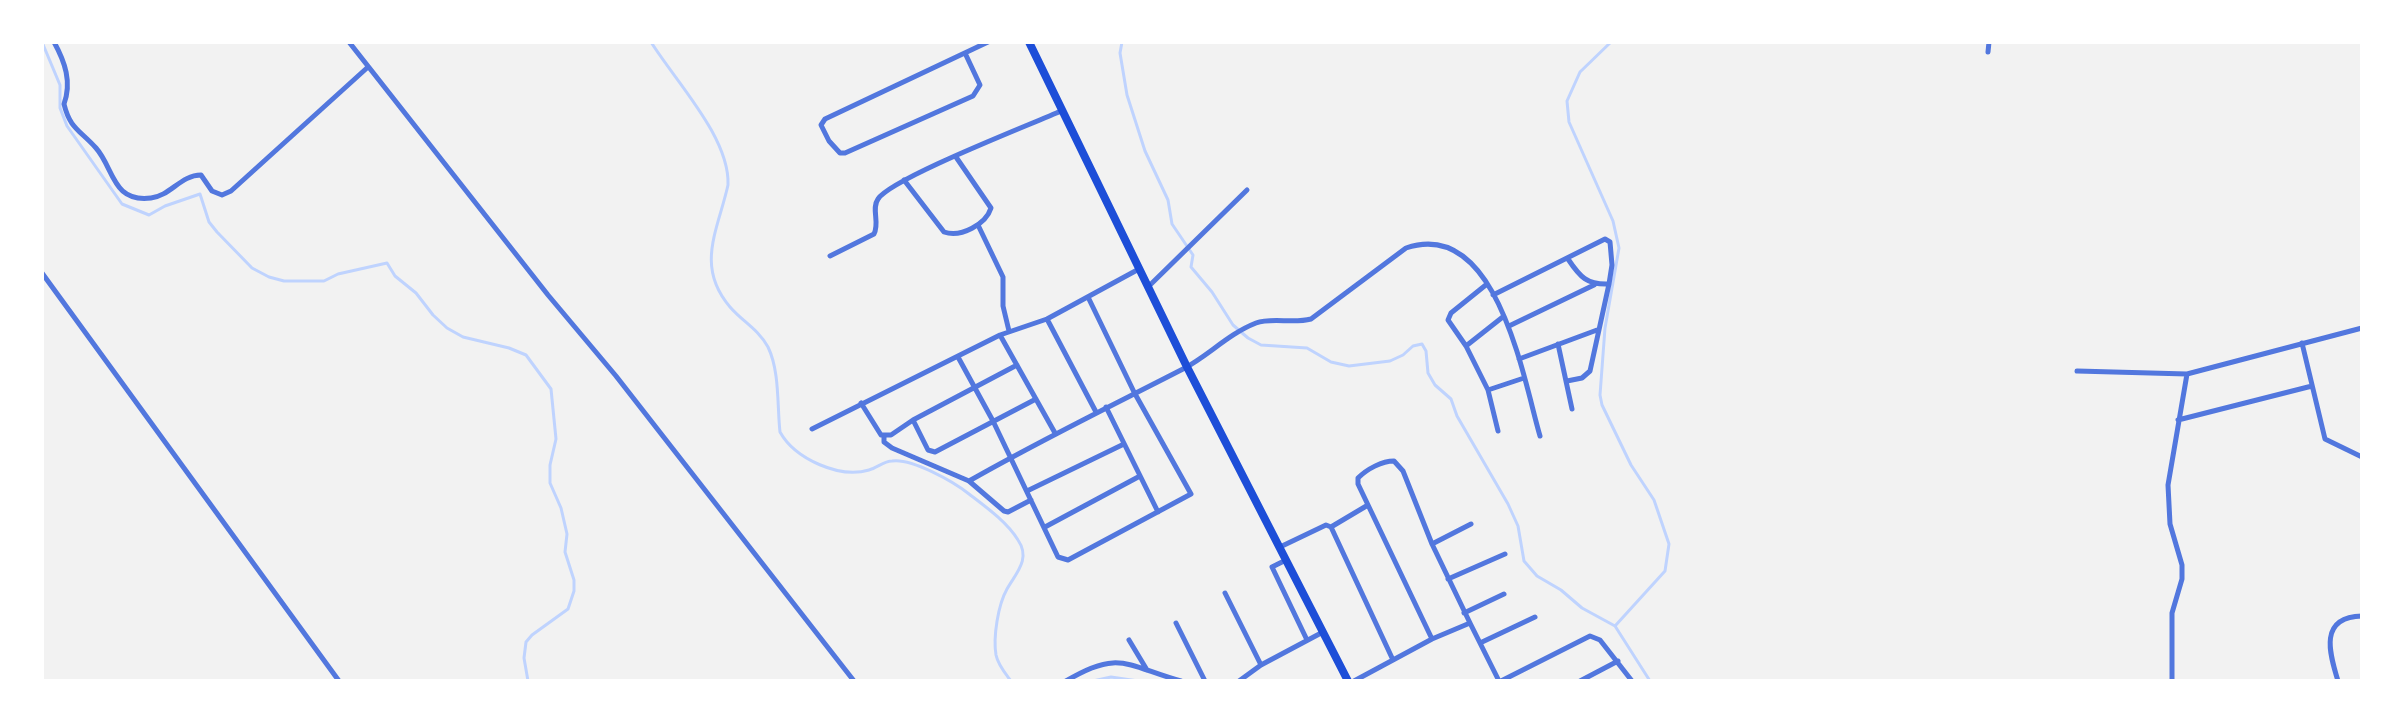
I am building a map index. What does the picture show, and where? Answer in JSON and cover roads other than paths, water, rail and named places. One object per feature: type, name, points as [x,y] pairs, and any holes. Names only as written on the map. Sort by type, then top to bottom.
[{"type":"main road","points":[[1029,42],[1187,367],[1351,681]]},
{"type":"street","points":[[54,42],[68,78],[69,88],[64,104],[74,129],[97,149],[114,183],[125,193],[149,199],[192,175],[201,175],[212,191],[222,195],[231,191],[368,67]]},
{"type":"street","points":[[349,42],[854,681]]},
{"type":"street","points":[[965,53],[980,85],[973,96],[845,153],[837,151],[829,141],[821,125],[825,119],[988,42]]},
{"type":"street","points":[[1988,52],[1989,42]]},
{"type":"street","points":[[830,256],[874,234],[878,222],[875,208],[878,198],[904,180],[1061,111]]},
{"type":"street","points":[[904,180],[944,232],[953,235],[978,225],[991,208],[956,157]]},
{"type":"street","points":[[1148,287],[1247,190]]},
{"type":"street","points":[[978,225],[1003,277],[1003,306],[1009,331]]},
{"type":"street","points":[[1493,295],[1600,241],[1608,240],[1612,249],[1609,284],[1590,371],[1582,378],[1567,381]]},
{"type":"street","points":[[969,481],[1055,433],[1187,367],[1237,332],[1260,321],[1311,319],[1406,248],[1418,244],[1447,247],[1462,254],[1487,284],[1509,326],[1540,436]]},
{"type":"street","points":[[1568,259],[1577,272],[1594,285]]},
{"type":"street","points":[[812,429],[1000,335],[1047,319],[1139,269]]},
{"type":"street","points":[[42,273],[339,681]]},
{"type":"street","points":[[1487,284],[1448,317],[1488,390],[1498,431]]},
{"type":"street","points":[[1509,326],[1594,285],[1609,284]]},
{"type":"street","points":[[958,357],[993,421],[1058,557],[1064,560],[1189,497],[1191,492],[1134,392],[1088,297]]},
{"type":"street","points":[[1466,346],[1504,316]]},
{"type":"street","points":[[1047,319],[1096,412]]},
{"type":"street","points":[[2077,371],[2187,374],[2362,328]]},
{"type":"street","points":[[1519,359],[1597,330]]},
{"type":"street","points":[[1000,335],[1055,433]]},
{"type":"street","points":[[1558,343],[1572,409]]},
{"type":"street","points":[[2302,343],[2325,439],[2362,457]]},
{"type":"street","points":[[861,403],[881,435],[891,435],[913,420],[1017,365]]},
{"type":"street","points":[[2172,681],[2172,613],[2182,579],[2182,565],[2170,524],[2168,485],[2187,374]]},
{"type":"street","points":[[1488,390],[1524,378]]},
{"type":"street","points":[[2178,420],[2312,386]]},
{"type":"street","points":[[913,420],[931,453],[1036,399]]},
{"type":"street","points":[[1106,407],[1158,512]]},
{"type":"street","points":[[884,435],[884,442],[904,455],[969,481],[1004,511],[1008,512],[1031,500]]},
{"type":"street","points":[[1027,491],[1124,444]]},
{"type":"street","points":[[1432,639],[1361,491],[1358,478],[1384,462],[1394,461],[1403,471],[1448,579],[1500,681],[1590,636],[1600,640],[1632,681]]},
{"type":"street","points":[[1045,527],[1140,476]]},
{"type":"street","points":[[1331,527],[1368,505]]},
{"type":"street","points":[[1432,544],[1471,524]]},
{"type":"street","points":[[1279,547],[1326,525],[1331,527],[1393,660]]},
{"type":"street","points":[[1448,579],[1505,554]]},
{"type":"street","points":[[1286,560],[1272,567],[1307,640]]},
{"type":"street","points":[[1225,593],[1261,665]]},
{"type":"street","points":[[1464,613],[1504,594]]},
{"type":"street","points":[[2338,681],[2329,640],[2332,630],[2344,619],[2362,616]]},
{"type":"street","points":[[1480,643],[1535,617]]},
{"type":"street","points":[[1176,623],[1205,681]]},
{"type":"street","points":[[1351,681],[1470,623]]},
{"type":"street","points":[[1239,681],[1261,665],[1324,632]]},
{"type":"street","points":[[1129,640],[1148,671]]},
{"type":"street","points":[[1580,681],[1618,661]]},
{"type":"street","points":[[1066,681],[1104,662],[1132,665],[1181,681]]},
{"type":"waterway","points":[[42,42],[60,85],[60,108],[67,126],[122,204],[149,215],[200,194],[209,222],[217,232],[252,268],[284,281],[324,281],[338,274],[387,263],[395,276],[416,293],[447,328],[463,337],[526,355],[551,389],[556,439],[550,465],[550,483],[561,508],[567,534],[565,552],[574,580],[568,609],[526,642],[524,658],[528,681]]},
{"type":"waterway","points":[[651,42],[700,111],[720,148],[728,185],[712,248],[714,277],[719,292],[730,307],[760,335],[768,347],[776,378],[780,432],[796,451],[832,469],[857,472],[892,461],[921,467],[962,489],[1008,527],[1022,547],[1023,560],[1001,604],[995,648],[998,662],[1011,681]]},
{"type":"waterway","points":[[1122,42],[1120,53],[1127,95],[1145,151],[1168,200],[1172,224],[1193,255],[1191,267],[1233,325],[1261,345],[1307,348],[1331,362],[1349,366],[1390,361],[1413,346],[1422,344],[1426,351],[1428,373],[1435,385],[1451,399],[1457,416],[1508,504],[1518,526],[1524,561],[1537,576],[1561,590],[1582,608],[1615,626]]},
{"type":"waterway","points":[[1611,42],[1580,72],[1567,101],[1569,122],[1613,221],[1619,248],[1605,328],[1602,405],[1631,465],[1654,500],[1669,544],[1665,571],[1615,626],[1650,681]]},
{"type":"waterway","points":[[1093,681],[1111,677],[1138,681]]}]
